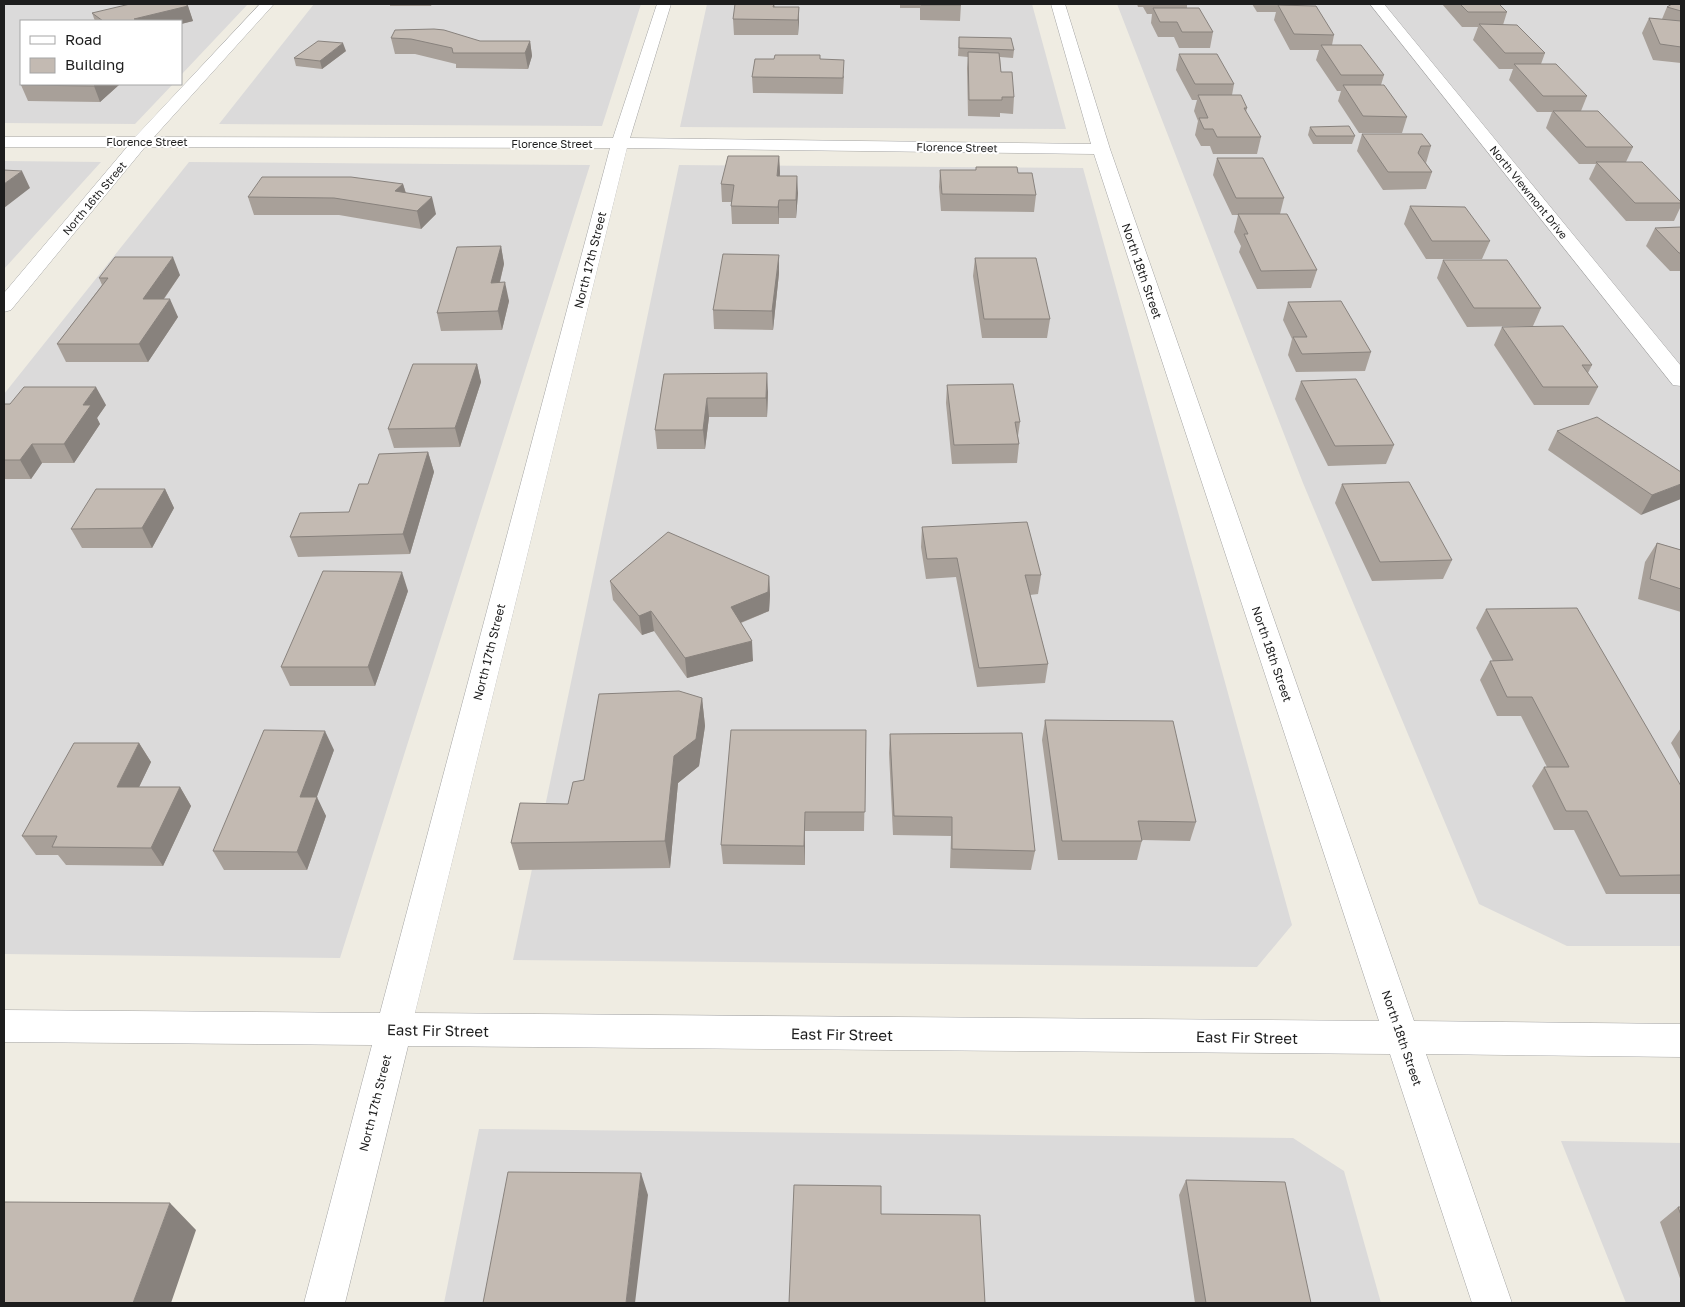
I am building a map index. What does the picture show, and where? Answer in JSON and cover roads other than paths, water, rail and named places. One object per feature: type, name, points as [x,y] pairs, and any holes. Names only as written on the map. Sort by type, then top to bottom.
[{"type":"street","name":"North 16th Street","points":[[4,306],[141,141],[267,4]]},
{"type":"street","name":"North 17th Street","points":[[324,1303],[372,1122],[393,1030],[620,143],[664,4]]},
{"type":"street","name":"North 18th Street","points":[[1058,4],[1101,149],[1492,1303]]},
{"type":"street","name":"North Viewmont Drive","points":[[1377,4],[1681,380]]},
{"type":"street","name":"Florence Street","points":[[4,142],[620,143],[1101,149]]},
{"type":"street","name":"East Fir Street","points":[[4,1026],[1681,1040]]}]
